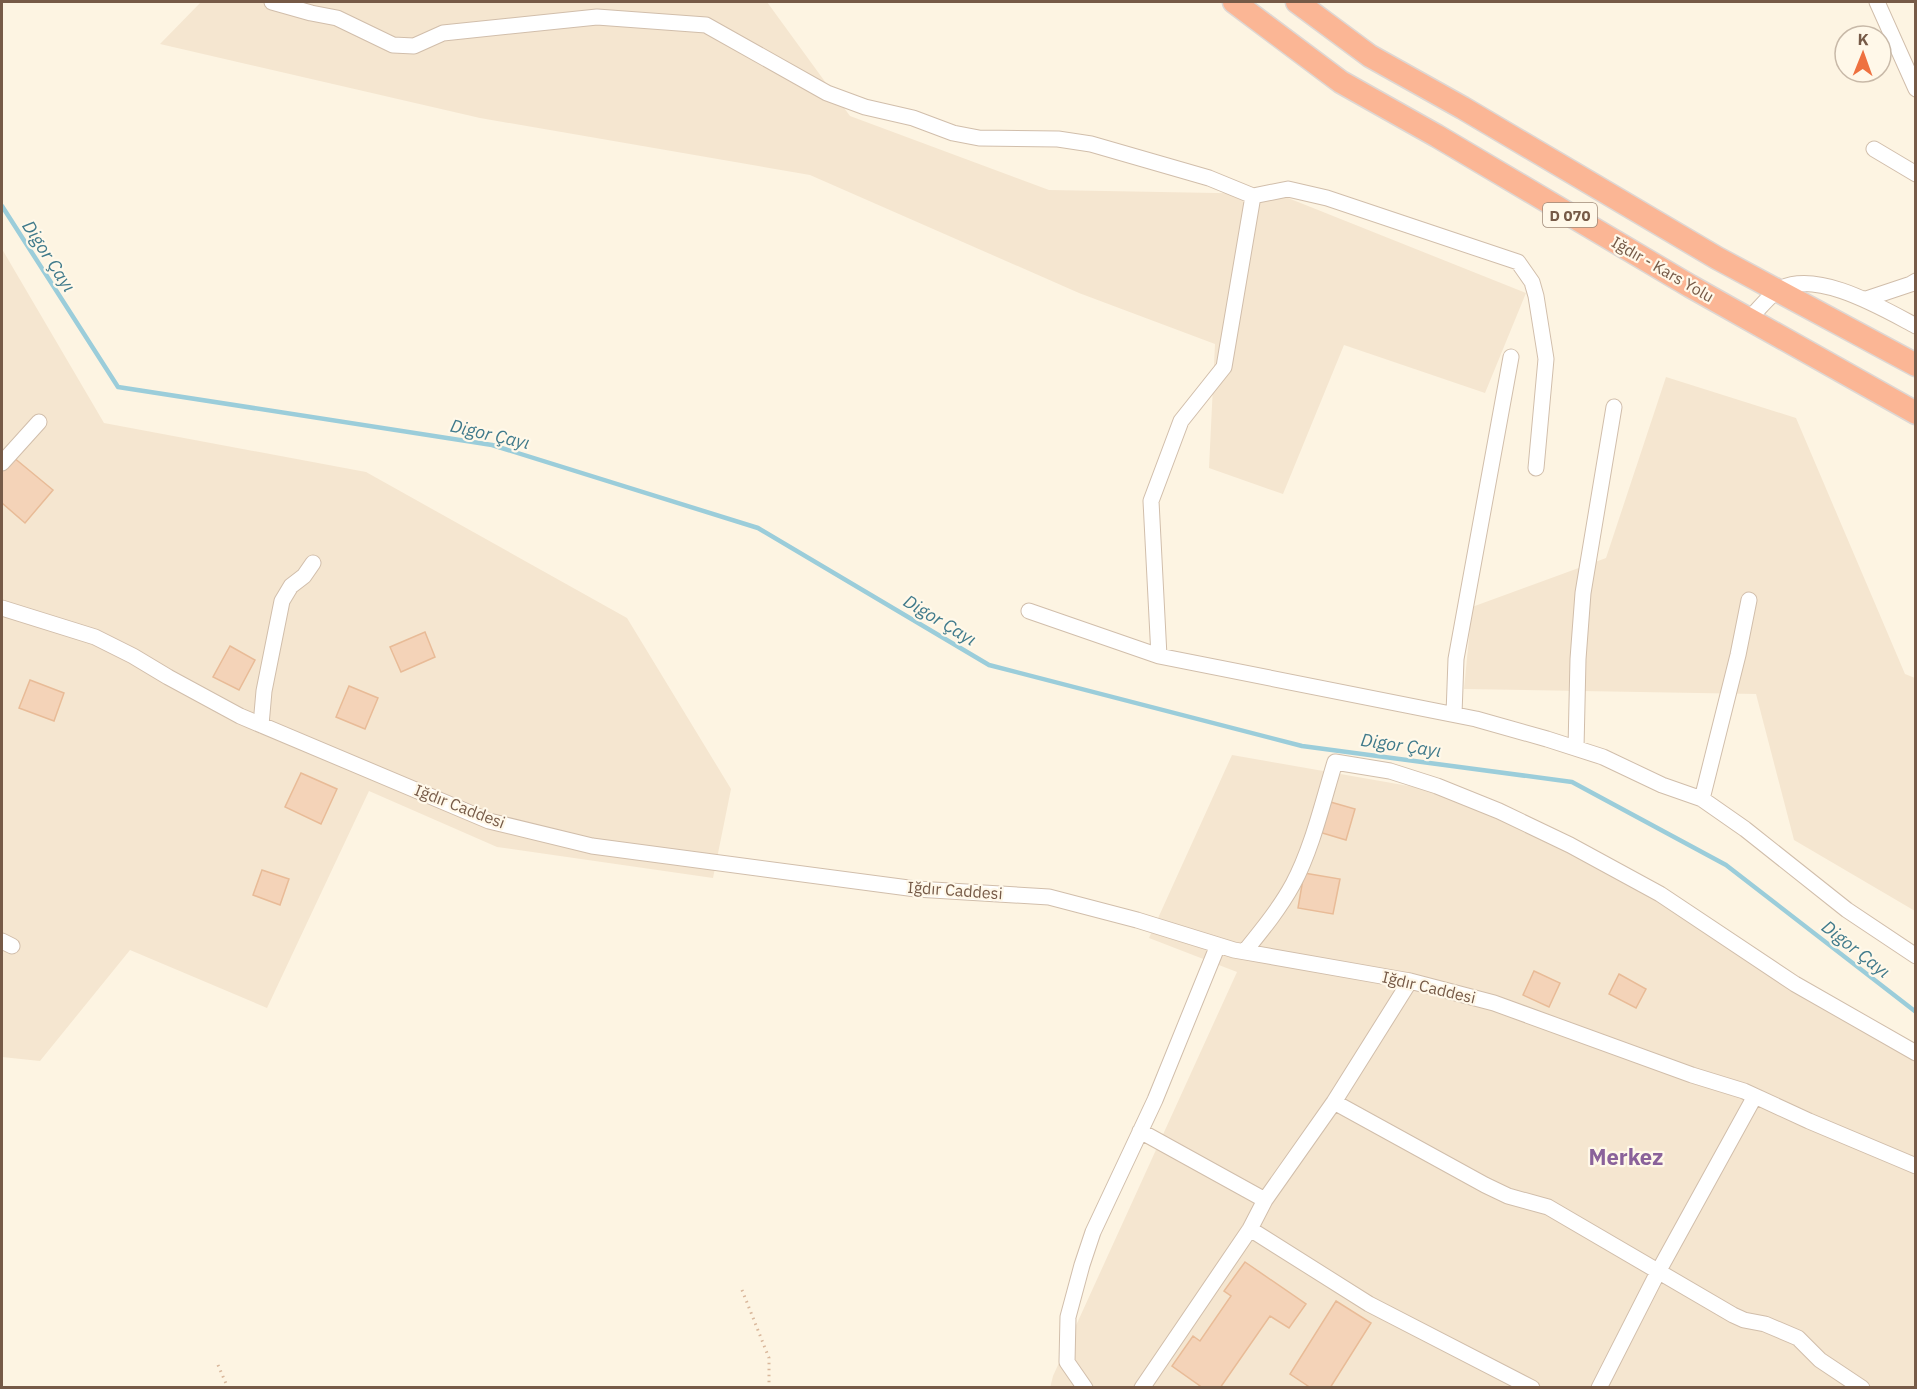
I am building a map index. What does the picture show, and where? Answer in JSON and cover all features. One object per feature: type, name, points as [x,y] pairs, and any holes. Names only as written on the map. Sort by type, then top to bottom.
[{"type":"highway","name":"Iğdır - Kars Yolu","points":[[1234,2],[1341,82],[1749,319],[1916,413]]},
{"type":"highway","name":"D 070","points":[[1298,2],[1370,56],[1463,108],[1716,258],[1916,365]]},
{"type":"street","points":[[272,2],[337,18],[393,45],[414,46],[442,33],[597,17],[706,25],[827,93],[865,107],[913,118],[952,133],[979,138],[1058,139],[1091,144],[1209,178],[1253,196],[1288,189],[1327,198],[1518,262],[1532,282],[1546,359],[1536,468]]},
{"type":"street","points":[[1877,2],[1916,89]]},
{"type":"street","points":[[1874,149],[1916,174]]},
{"type":"street","points":[[1159,656],[1151,501],[1181,421],[1224,367],[1253,196]]},
{"type":"street","points":[[1866,299],[1911,285],[1916,281]]},
{"type":"street","points":[[1749,319],[1778,291],[1794,284],[1810,283],[1866,299],[1916,326]]},
{"type":"street","points":[[1454,714],[1456,659],[1511,357]]},
{"type":"street","points":[[1576,748],[1578,659],[1583,593],[1614,407]]},
{"type":"street","points":[[2,463],[39,422]]},
{"type":"street","points":[[261,725],[264,691],[282,601],[291,586],[304,576],[313,563]]},
{"type":"street","points":[[1701,799],[1738,656],[1749,600]]},
{"type":"street","name":"Iğdır Caddesi","points":[[2,608],[95,637],[211,701],[261,725],[489,821],[591,846],[916,889],[1049,897],[1137,920],[1218,945],[1410,981],[1494,1003],[1755,1096],[1916,1166]]},
{"type":"street","points":[[1029,611],[1159,656],[1454,714],[1547,738],[1603,758],[1662,785],[1701,799],[1745,829],[1847,910],[1916,956]]},
{"type":"street","points":[[1245,951],[1274,914],[1294,883],[1335,762],[1390,771],[1437,786],[1499,811],[1570,845],[1660,894],[1795,984],[1916,1053]]},
{"type":"street","points":[[1085,1388],[1067,1362],[1068,1317],[1093,1232],[1160,1089],[1218,945]]},
{"type":"street","points":[[1142,1388],[1250,1229],[1265,1200],[1334,1102],[1410,981]]},
{"type":"street","points":[[1599,1388],[1658,1272],[1755,1096]]},
{"type":"street","points":[[1334,1102],[1485,1185],[1508,1196],[1548,1207],[1733,1315],[1744,1320],[1765,1324],[1798,1338],[1820,1360],[1862,1388]]},
{"type":"street","points":[[1140,1131],[1265,1200]]},
{"type":"street","points":[[1250,1229],[1378,1309],[1532,1388]]},
{"type":"path","points":[[742,1290],[769,1358],[769,1388]]},
{"type":"path","points":[[218,1365],[228,1388]]},
{"type":"shaded area","points":[[201,2],[767,2],[850,116],[1049,190],[1278,194],[1526,293],[1485,393],[1344,345],[1283,494],[1209,468],[1215,344],[1079,293],[810,175],[480,118],[160,44]]},
{"type":"shaded area","points":[[2,249],[104,423],[366,472],[627,618],[731,789],[713,878],[497,847],[369,791],[267,1008],[130,950],[40,1061],[2,1057]]},
{"type":"shaded area","points":[[1666,377],[1796,418],[1905,674],[1915,678],[1915,911],[1794,840],[1756,694],[1464,689],[1472,607],[1606,558]]},
{"type":"shaded area","points":[[1232,755],[1483,799],[1694,914],[1915,1060],[1915,1387],[1050,1388],[1053,1376],[1237,972],[1149,938]]},
{"type":"building","points":[[13,457],[53,490],[25,523],[2,503],[2,470]]},
{"type":"building","points":[[425,632],[435,657],[401,672],[390,647]]},
{"type":"building","points":[[230,646],[255,660],[239,690],[213,677]]},
{"type":"building","points":[[30,680],[64,693],[54,721],[19,708]]},
{"type":"building","points":[[349,686],[378,698],[365,729],[336,717]]},
{"type":"building","points":[[301,773],[337,789],[321,824],[285,807]]},
{"type":"building","points":[[1327,801],[1355,809],[1346,840],[1319,832]]},
{"type":"building","points":[[262,870],[289,879],[280,905],[253,895]]},
{"type":"building","points":[[1304,873],[1340,879],[1333,914],[1298,908]]},
{"type":"building","points":[[1534,971],[1560,983],[1549,1007],[1523,995]]},
{"type":"building","points":[[1619,974],[1646,989],[1636,1008],[1609,994]]},
{"type":"building","points":[[1245,1262],[1306,1304],[1289,1328],[1270,1316],[1220,1388],[1203,1388],[1172,1366],[1193,1336],[1200,1341],[1231,1296],[1224,1291]]},
{"type":"building","points":[[1336,1301],[1371,1323],[1330,1388],[1311,1388],[1290,1374]]},
{"type":"waterway","name":"Digor Çayı","points":[[2,206],[118,387],[492,445],[758,528],[989,665],[1302,746],[1572,782],[1726,865],[1916,1012]]},
{"type":"district","name":"Merkez","points":[[1626,1156]]}]
